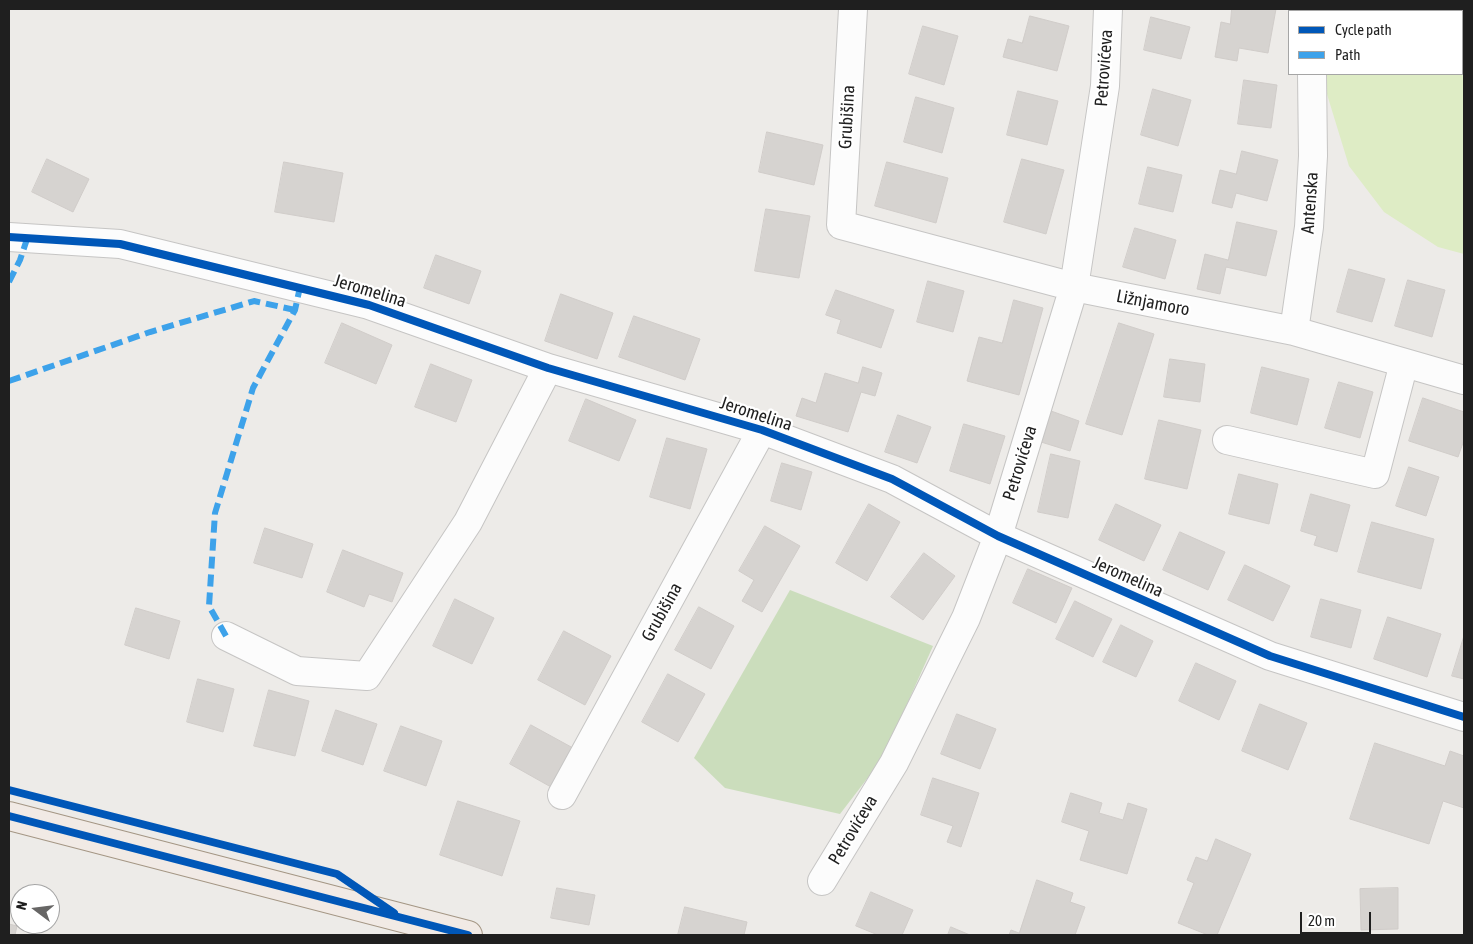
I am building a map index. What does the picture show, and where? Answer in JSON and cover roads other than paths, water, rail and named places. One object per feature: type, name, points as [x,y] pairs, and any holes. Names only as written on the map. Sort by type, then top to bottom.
[{"type":"main road","points":[[9,816],[468,935]]},
{"type":"street","name":"Grubišina","points":[[841,225],[853,9]]},
{"type":"street","name":"Petrovićeva","points":[[822,881],[894,763],[966,618],[998,536],[1074,287],[1105,86],[1108,9]]},
{"type":"street","name":"Antenska","points":[[1294,331],[1309,227],[1313,156],[1312,75]]},
{"type":"street","name":"Ližnjamoro","points":[[841,225],[1074,287],[1294,331],[1464,380]]},
{"type":"street","name":"Jeromelina","points":[[9,237],[120,244],[369,304],[548,368],[762,430],[892,479],[998,536],[1270,656],[1464,717]]},
{"type":"street","points":[[1227,440],[1375,474],[1404,363]]},
{"type":"street","points":[[226,636],[297,671],[367,676],[468,522],[548,368]]},
{"type":"street","name":"Grubišina","points":[[562,794],[762,430]]}]
